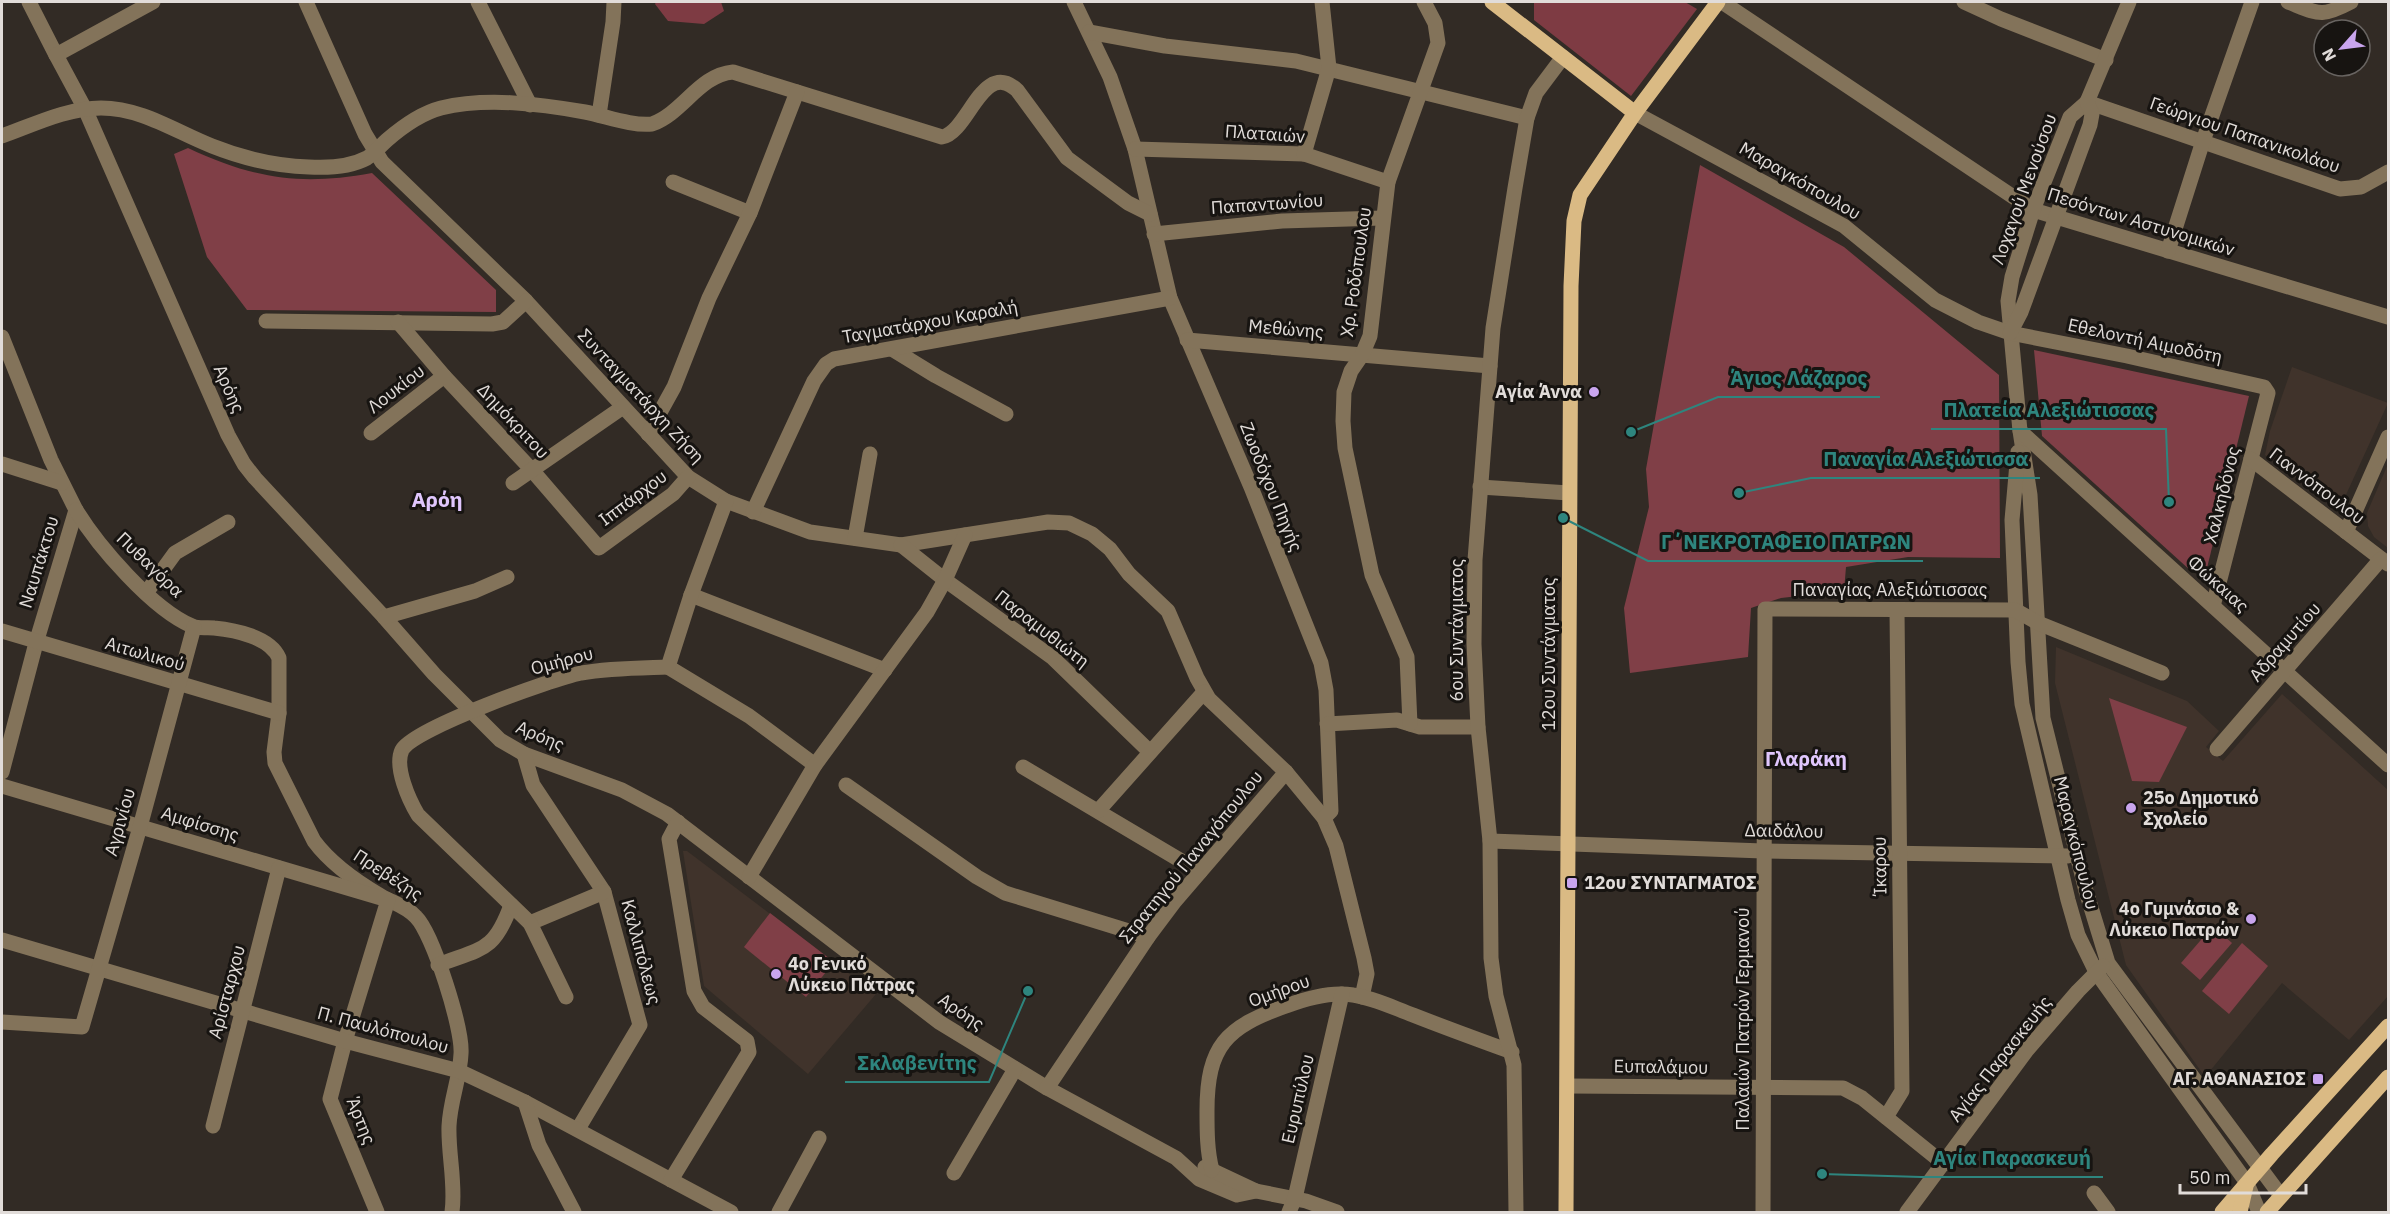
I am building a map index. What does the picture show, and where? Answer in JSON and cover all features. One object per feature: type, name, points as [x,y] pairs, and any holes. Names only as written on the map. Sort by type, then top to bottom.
[{"type":"main road","name":"Μαραγκόπουλου","points":[[1492,2],[1635,113]]},
{"type":"main road","name":"12ου Συντάγματος","points":[[1566,1212],[1569,493],[1571,286],[1575,208],[1581,192],[1635,113],[1720,2]]},
{"type":"main road","points":[[2222,1212],[2388,1026]]},
{"type":"main road","points":[[2267,1212],[2388,1077]]},
{"type":"main road","points":[[2240,1212],[2247,1183]]},
{"type":"street","name":"Αρόης","points":[[29,2],[85,109],[214,404],[244,464],[469,711],[500,740],[524,754],[622,790],[678,822],[914,1004],[1015,1070],[1176,1158],[1212,1170],[1292,1205],[1337,1212]]},
{"type":"street","points":[[56,55],[153,2]]},
{"type":"street","name":"Συνταγματάρχη Ζήση","points":[[306,2],[375,152],[400,182],[526,301],[688,477],[726,501],[810,532],[902,545],[1057,522],[1075,525],[1092,534],[1110,549],[1129,574],[1168,611],[1204,692],[1286,772],[1324,818]]},
{"type":"street","points":[[478,2],[530,105]]},
{"type":"street","points":[[599,115],[614,2]]},
{"type":"street","name":"Ζωοδόχου Πηγής","points":[[1074,2],[1113,85],[1136,149],[1170,298],[1247,478],[1321,663],[1325,680],[1328,724],[1331,811],[1324,818]]},
{"type":"street","points":[[1304,154],[1329,68],[1322,2]]},
{"type":"street","name":"Χρ. Ροδόπουλου","points":[[1410,724],[1407,657],[1372,575],[1345,448],[1343,421],[1344,393],[1351,371],[1362,355],[1370,336],[1388,182],[1422,92],[1438,39],[1435,23],[1424,2]]},
{"type":"street","name":"Πεσόντων Αστυνομικών","points":[[1720,2],[2033,210],[2388,318]]},
{"type":"street","points":[[1964,2],[2001,20],[2106,60]]},
{"type":"street","points":[[2010,333],[2021,312],[2090,125],[2092,114],[2087,102],[2129,2]]},
{"type":"street","points":[[2168,251],[2203,141],[2252,2]]},
{"type":"street","points":[[2288,2],[2316,13],[2325,13],[2351,2]]},
{"type":"street","points":[[1089,32],[1165,46],[1296,61],[1527,118]]},
{"type":"street","name":"6ου Συντάγματος","points":[[1516,1212],[1515,1079],[1512,1052],[1496,996],[1491,958],[1490,841],[1478,727],[1474,644],[1475,560],[1495,317],[1527,118],[1536,93],[1563,57]]},
{"type":"street","points":[[2,136],[85,109],[110,109],[148,118],[237,155],[278,165],[336,166],[364,159],[397,132],[434,110],[468,104],[530,105],[655,124],[712,79],[728,73],[746,75],[938,137],[947,136],[954,131],[984,90],[999,84],[1010,85],[1023,97],[1067,158],[1128,203],[1150,214]]},
{"type":"street","points":[[648,434],[674,387],[709,298],[750,213],[798,92]]},
{"type":"street","name":"Λοχαγού Μενούσου","points":[[2010,333],[2008,301],[2012,277],[2033,210],[2070,117],[2087,102]]},
{"type":"street","name":"Γεώργιου Παπανικολάου","points":[[2087,102],[2340,189],[2361,187],[2388,172]]},
{"type":"street","name":"Μαραγκόπουλου","points":[[1635,113],[1844,226],[1942,304],[1977,322],[2010,333],[2020,431],[2030,495],[2043,718],[2102,967],[2247,1183],[2259,1212]]},
{"type":"street","name":"Πλαταιών","points":[[1136,149],[1304,154],[1388,182]]},
{"type":"street","points":[[673,182],[750,213]]},
{"type":"street","name":"Παπαντωνίου","points":[[1154,234],[1282,221],[1383,218]]},
{"type":"street","name":"Ταγματάρχου Καραλή","points":[[753,512],[814,381],[823,368],[838,358],[1170,298]]},
{"type":"street","points":[[266,321],[492,324],[503,322],[526,301]]},
{"type":"street","name":"Δημόκριτου","points":[[398,322],[599,548]]},
{"type":"street","name":"Εθελοντή Αιμοδότη","points":[[2010,333],[2127,356],[2264,387],[2268,393]]},
{"type":"street","name":"Ναυπάκτου","points":[[2,337],[62,483],[76,510],[36,643],[2,772]]},
{"type":"street","name":"Μεθώνης","points":[[1187,340],[1490,366]]},
{"type":"street","points":[[892,349],[1006,414]]},
{"type":"street","name":"Λουκίου","points":[[371,433],[444,376]]},
{"type":"street","name":"Χαλκηδόνος","points":[[2213,606],[2268,393]]},
{"type":"street","points":[[513,483],[623,407]]},
{"type":"street","name":"Μαραγκόπουλου","points":[[2020,431],[2012,520],[2015,610],[2022,704],[2078,935],[2281,1196]]},
{"type":"street","name":"Φώκαιας","points":[[2020,431],[2388,765]]},
{"type":"street","points":[[2346,532],[2388,438]]},
{"type":"street","points":[[855,538],[870,454]]},
{"type":"street","name":"Γιαννόπουλου","points":[[2251,459],[2385,562]]},
{"type":"street","points":[[2,464],[62,483]]},
{"type":"street","name":"Ιππάρχου","points":[[599,548],[673,494],[688,477]]},
{"type":"street","points":[[1480,487],[1569,493]]},
{"type":"street","points":[[726,501],[691,595],[668,667],[749,716],[815,765]]},
{"type":"street","name":"Πυθαγόρα","points":[[76,510],[104,550],[147,593],[194,627]]},
{"type":"street","points":[[147,593],[175,553],[228,522]]},
{"type":"street","points":[[749,877],[815,765],[927,612],[945,580],[965,535]]},
{"type":"street","name":"Παραμυθιώτη","points":[[902,545],[945,580],[1053,658],[1150,752]]},
{"type":"street","name":"Αδραμυτίου","points":[[2217,750],[2385,562]]},
{"type":"street","points":[[384,617],[476,591],[507,577]]},
{"type":"street","points":[[691,595],[885,670]]},
{"type":"street","name":"Παναγίας Αλεξιώτισσας","points":[[1765,609],[2015,610]]},
{"type":"street","name":"Παλαιών Πατρών Γερμανού","points":[[1763,1212],[1765,609]]},
{"type":"street","name":"Ίκαρου","points":[[1886,1117],[1902,1091],[1897,610]]},
{"type":"street","points":[[2015,610],[2038,622],[2162,673]]},
{"type":"street","name":"Πρεβέζης","points":[[194,627],[216,628],[245,634],[272,647],[276,652],[279,658],[279,713],[274,752],[276,763],[314,841],[332,861],[388,900],[407,909],[417,918],[429,939],[458,1026],[461,1053],[449,1127],[452,1212]]},
{"type":"street","name":"Αγρινίου","points":[[2,1022],[82,1027],[140,827],[194,627]]},
{"type":"street","name":"Αιτωλικού","points":[[2,631],[36,643],[279,713]]},
{"type":"street","name":"Ομήρου","points":[[530,923],[418,815],[409,800],[404,782],[400,757],[406,745],[469,711],[578,674],[610,669],[668,667]]},
{"type":"street","points":[[1098,811],[1204,692]]},
{"type":"street","points":[[1328,724],[1397,720],[1420,727],[1440,729],[1478,727]]},
{"type":"street","name":"Καλλιπόλεως","points":[[524,754],[532,785],[604,892],[640,1025],[578,1129]]},
{"type":"street","points":[[1023,767],[1200,872]]},
{"type":"street","name":"Στρατηγού Παναγόπουλου","points":[[1047,1088],[1148,937],[1200,872],[1286,772]]},
{"type":"street","points":[[846,784],[977,877],[1005,893],[1148,937]]},
{"type":"street","name":"Αμφίσσης","points":[[2,786],[388,900]]},
{"type":"street","points":[[1324,818],[1336,846],[1364,958],[1367,974],[1362,997]]},
{"type":"street","points":[[671,1180],[749,1052],[747,1041],[703,1006],[694,992],[669,839],[678,822]]},
{"type":"street","name":"Δαιδάλου","points":[[1490,841],[1763,850],[2077,855]]},
{"type":"street","name":"Αρίσταρχου","points":[[213,1126],[279,868]]},
{"type":"street","points":[[566,997],[530,923],[604,892]]},
{"type":"street","name":"Άρτης","points":[[377,1212],[330,1099],[345,1041],[388,900]]},
{"type":"street","points":[[438,965],[486,947],[499,934],[510,905]]},
{"type":"street","name":"Π. Παυλόπουλου","points":[[2,940],[345,1041],[459,1071],[578,1129],[731,1212]]},
{"type":"street","name":"Αγίας Παρασκευής","points":[[1907,1212],[2027,1050],[2102,967]]},
{"type":"street","name":"Ομήρου","points":[[1212,1170],[1207,1137],[1207,1095],[1211,1064],[1219,1048],[1242,1026],[1269,1012],[1305,999],[1342,994],[1362,997],[1512,1052]]},
{"type":"street","name":"Ευρυπύλου","points":[[1292,1205],[1342,994]]},
{"type":"street","points":[[954,1173],[1015,1070]]},
{"type":"street","name":"Ευπαλάμου","points":[[1568,1086],[1843,1088],[1862,1098],[1944,1164]]},
{"type":"street","points":[[525,1102],[539,1144],[574,1212]]},
{"type":"street","points":[[778,1212],[819,1137]]},
{"type":"street","name":"Αρόης","points":[[1176,1158],[1199,1179],[1237,1195],[1256,1191]]},
{"type":"street","points":[[2094,1192],[2108,1212]]},
{"type":"shaded area","points":[[656,2],[721,2],[724,11],[704,24],[668,21],[655,4]]},
{"type":"shaded area","points":[[1534,2],[1685,2],[1697,9],[1631,96],[1534,20]]},
{"type":"shaded area","points":[[188,148],[235,167],[278,177],[323,179],[372,173],[496,290],[496,312],[247,310],[207,257],[174,154]]},
{"type":"shaded area","points":[[1700,165],[1844,247],[1999,375],[2000,558],[1908,557],[1846,567],[1844,591],[1781,598],[1751,608],[1748,657],[1630,673],[1624,608],[1649,507],[1646,469]]},
{"type":"shaded area","points":[[2034,350],[2249,396],[2207,568],[2191,571],[2042,436]]},
{"type":"shaded area","points":[[2292,367],[2388,403],[2339,510],[2265,455],[2270,431]]},
{"type":"shaded area","points":[[2388,464],[2388,548],[2374,537],[2368,526],[2367,513]]},
{"type":"shaded area","name":"4ο Γυμνάσιο & Λύκειο Πατρών","points":[[2056,647],[2187,701],[2219,731],[2206,747],[2223,761],[2282,694],[2388,790],[2388,996],[2349,1040],[2282,983],[2205,1077],[2126,965],[2055,683]]},
{"type":"shaded area","points":[[2109,698],[2187,727],[2159,782],[2132,781]]},
{"type":"shaded area","name":"4ο Γενικό Λύκειο Πάτρας","points":[[683,851],[687,851],[876,994],[808,1074],[704,986]]},
{"type":"shaded area","points":[[770,913],[834,962],[806,997],[744,947]]},
{"type":"shaded area","points":[[2213,926],[2232,943],[2200,980],[2181,963]]},
{"type":"shaded area","points":[[2242,943],[2268,966],[2229,1014],[2202,991]]},
{"type":"place","name":"Αγία Άννα","points":[[1594,392]]},
{"type":"place","name":"Άγιος Λάζαρος","points":[[1631,432]]},
{"type":"place","name":"Παναγία Αλεξιώτισσα","points":[[1739,493]]},
{"type":"place","name":"Πλατεία Αλεξιώτισσας","points":[[2169,502]]},
{"type":"place","name":"Γ΄ΝΕΚΡΟΤΑΦΕΙΟ ΠΑΤΡΩΝ","points":[[1563,518]]},
{"type":"place","name":"25ο Δημοτικό Σχολείο","points":[[2131,808]]},
{"type":"place","name":"12ου ΣΥΝΤΑΓΜΑΤΟΣ","points":[[1572,883]]},
{"type":"place","name":"4ο Γυμνάσιο & Λύκειο Πατρών","points":[[2251,919]]},
{"type":"place","name":"4ο Γενικό Λύκειο Πάτρας","points":[[776,974]]},
{"type":"place","name":"Σκλαβενίτης","points":[[1028,991]]},
{"type":"place","name":"ΑΓ. ΑΘΑΝΑΣΙΟΣ","points":[[2318,1079]]},
{"type":"place","name":"Αγία Παρασκευή","points":[[1822,1174]]},
{"type":"district","name":"Αρόη","points":[[437,500]]},
{"type":"district","name":"Γλαράκη","points":[[1806,759]]}]
